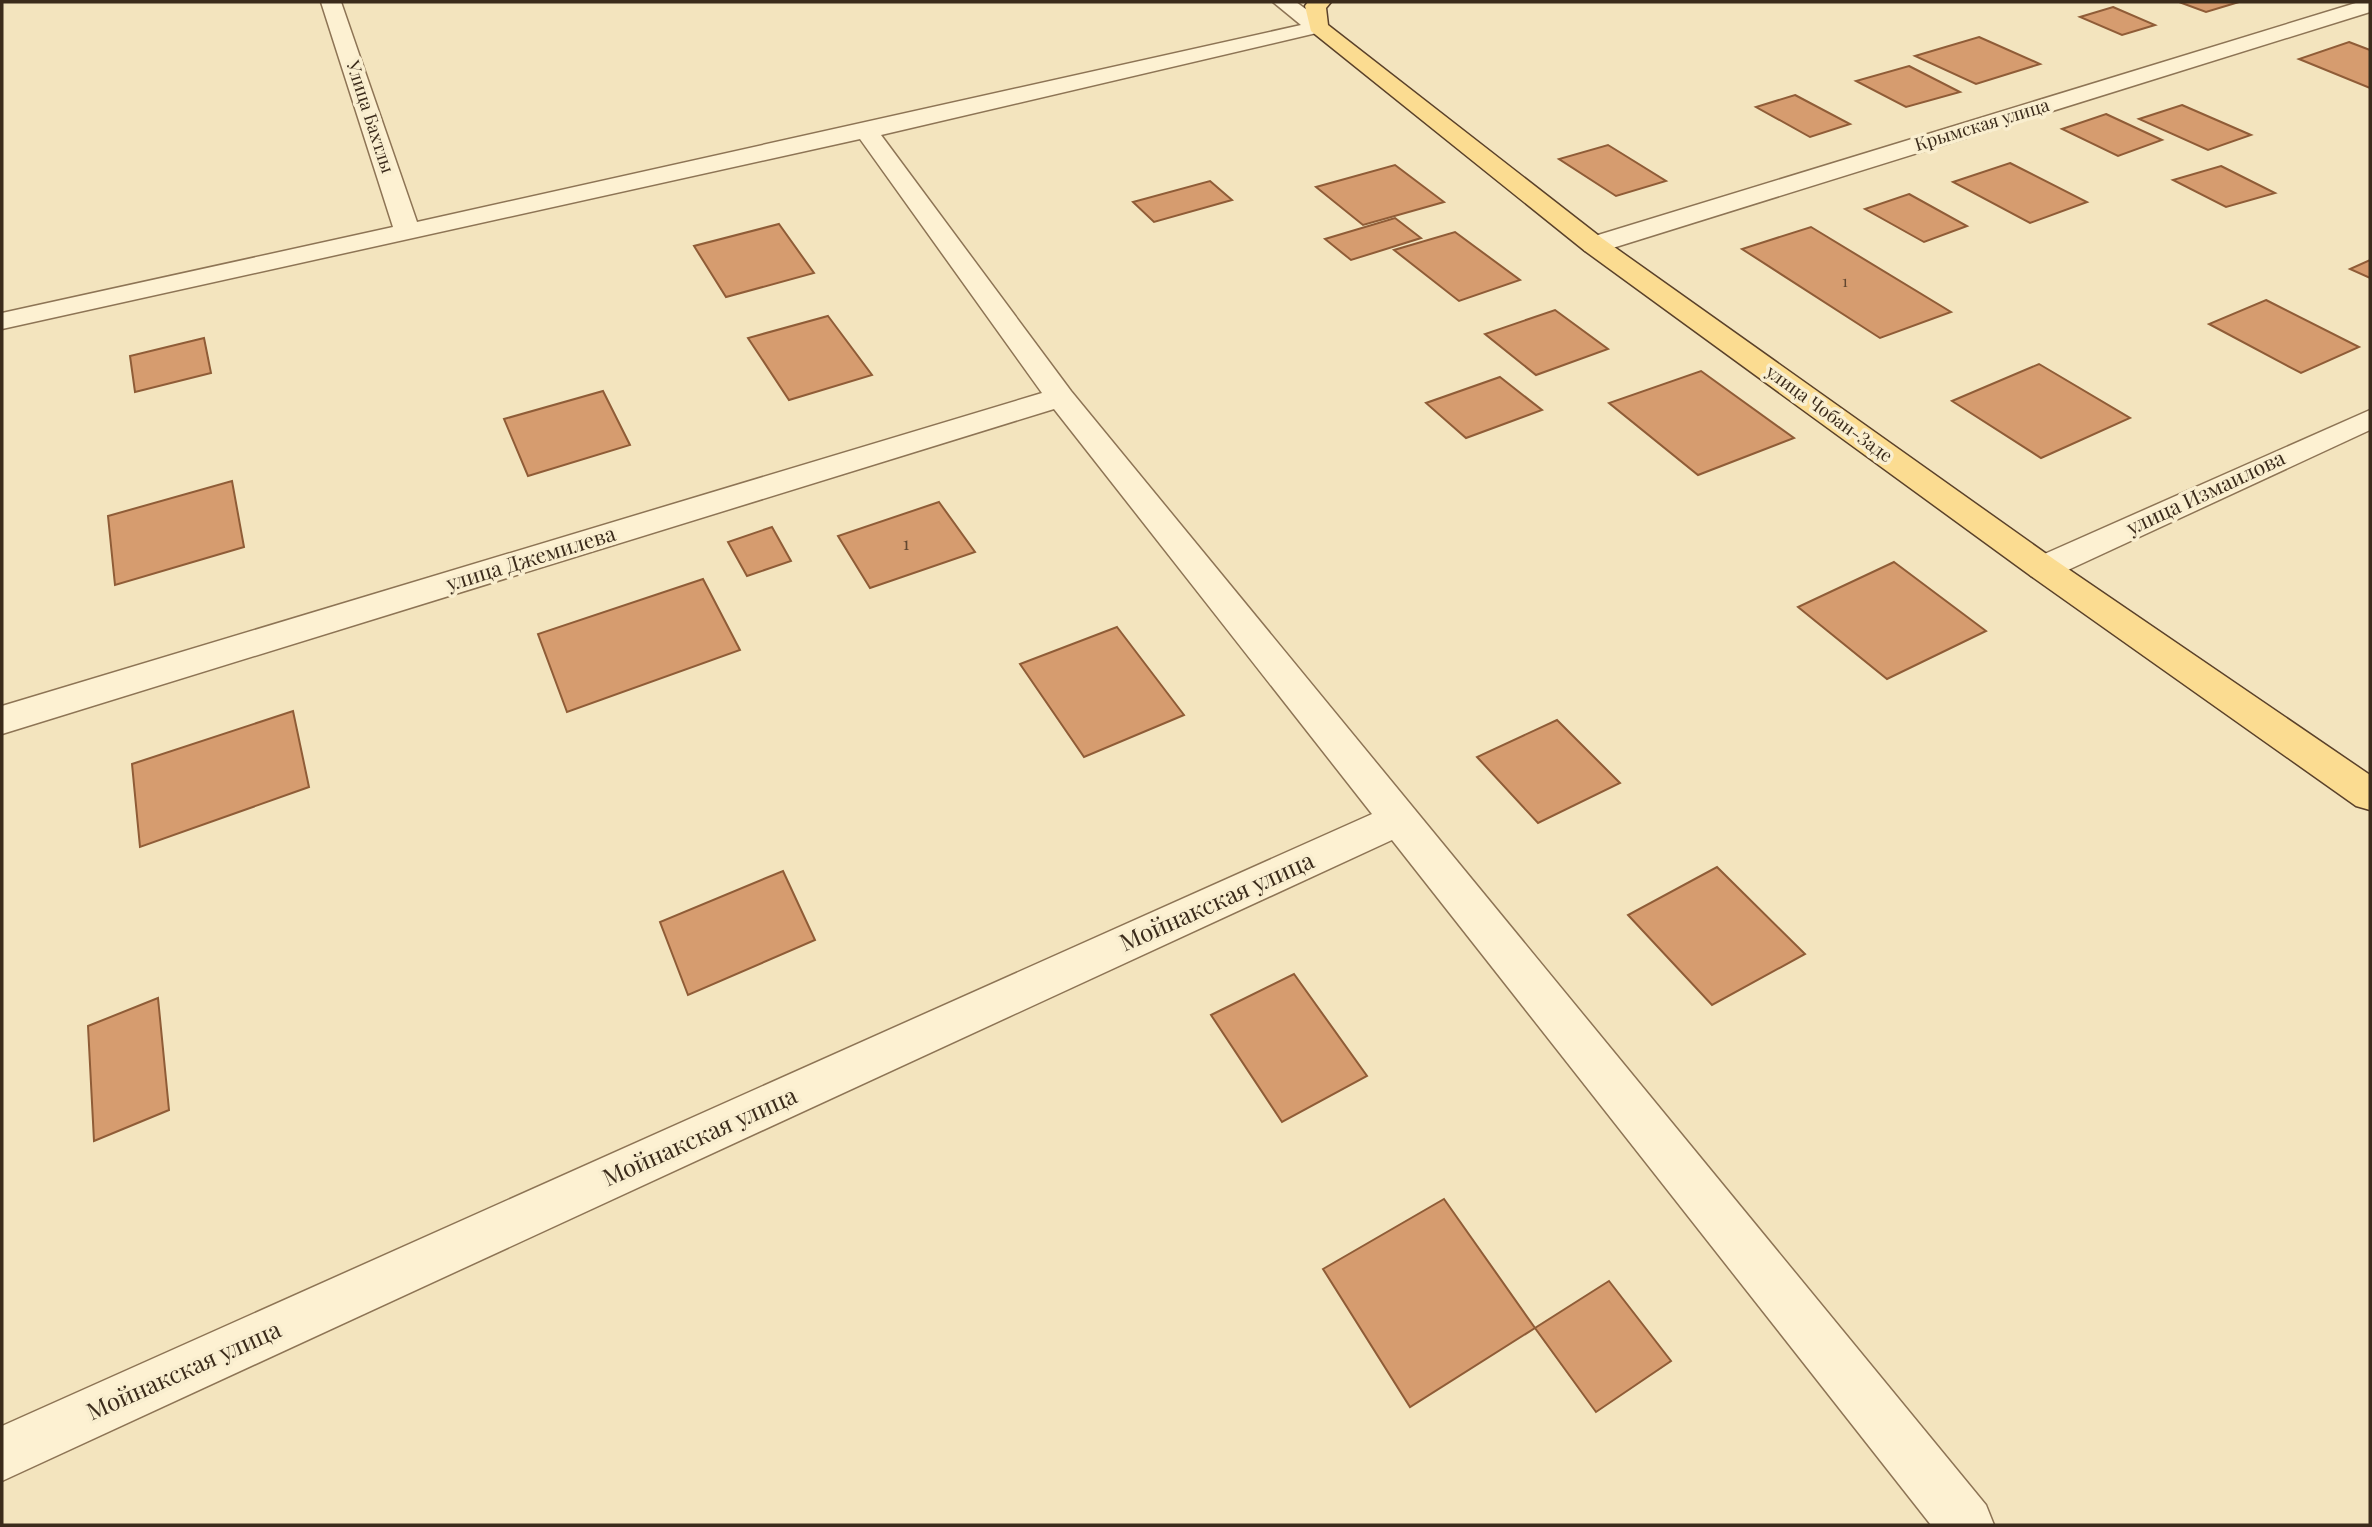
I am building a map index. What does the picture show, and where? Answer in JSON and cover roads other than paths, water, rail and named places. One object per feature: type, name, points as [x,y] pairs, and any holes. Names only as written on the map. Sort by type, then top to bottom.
[{"type":"main road","name":"улица Чобан-Заде","points":[[1318,12],[1594,245],[2043,568],[2370,796]]},
{"type":"street","name":"Улица Бахтлы","points":[[331,2],[408,232]]},
{"type":"street","points":[[1283,2],[1318,12]]},
{"type":"street","name":"Крымская улица","points":[[1594,245],[2370,5]]},
{"type":"street","points":[[2,321],[866,131],[1318,12]]},
{"type":"street","points":[[866,131],[1060,397],[1966,1525]]},
{"type":"street","name":"улица Джемилева","points":[[2,720],[1060,397]]},
{"type":"street","name":"улица Измаилова","points":[[2043,568],[2370,419]]},
{"type":"street","name":"Мойнакская улица","points":[[2,1454],[1399,819]]}]
